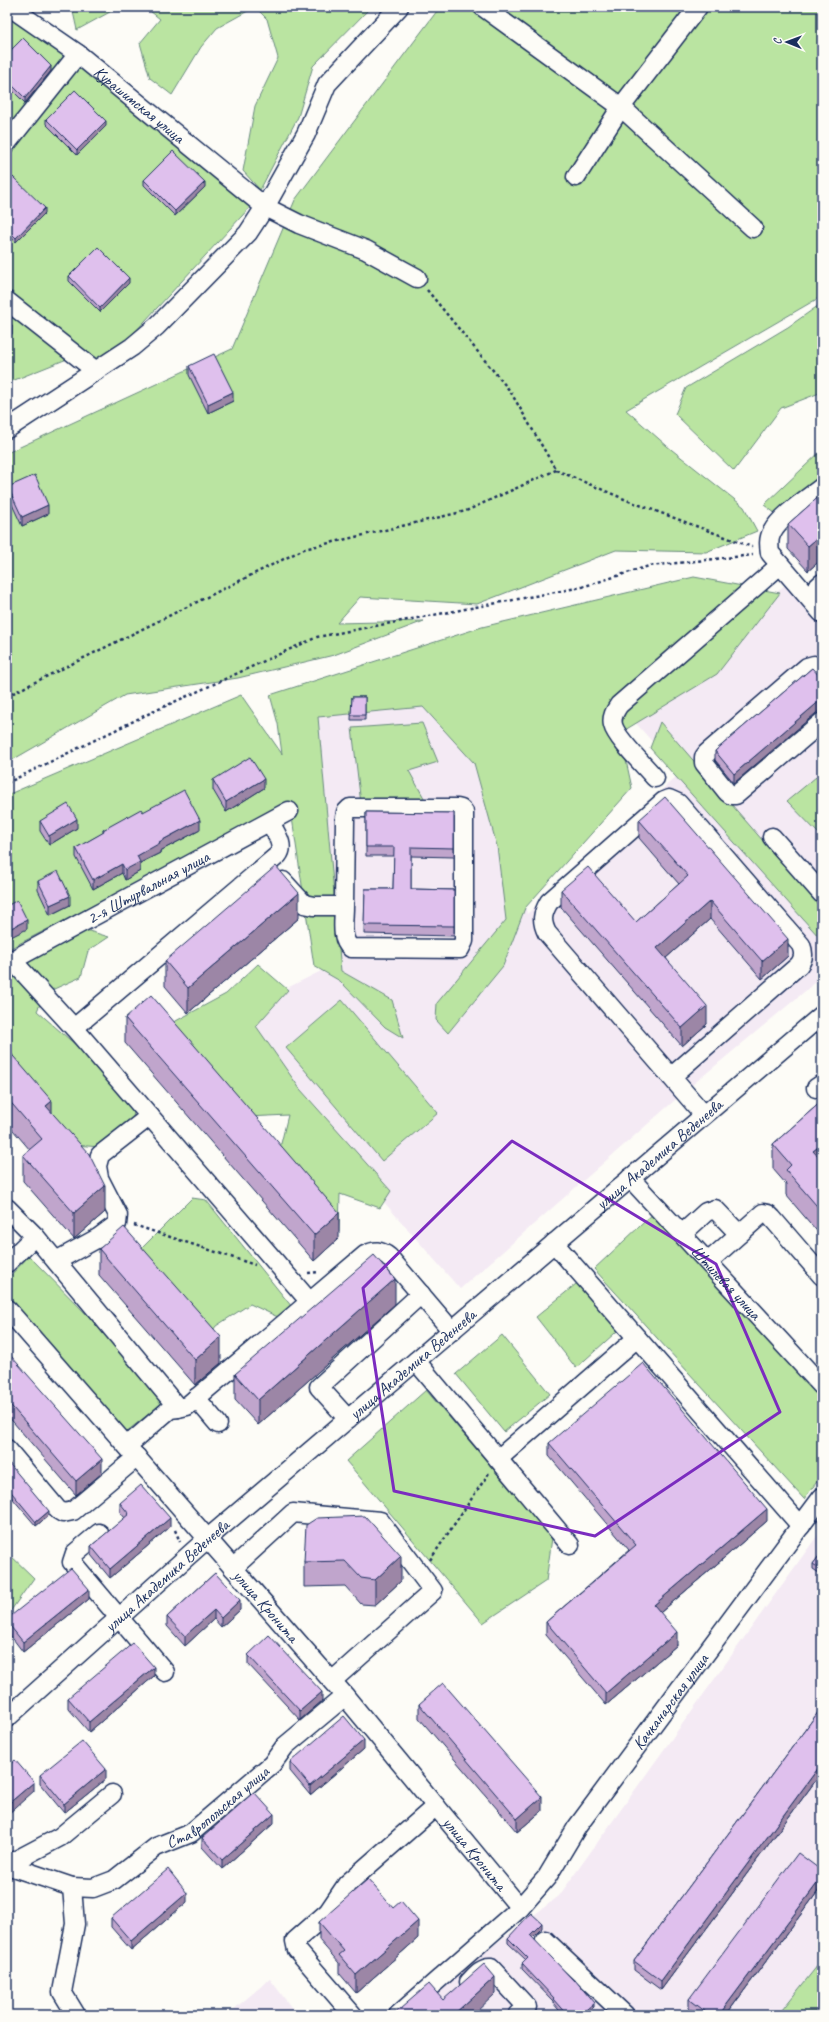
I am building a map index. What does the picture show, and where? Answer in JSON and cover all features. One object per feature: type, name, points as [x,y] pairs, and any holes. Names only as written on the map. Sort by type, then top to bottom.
[{"type":"street","name":"Курашимская улица","points":[[10,7],[78,54],[265,207],[299,224],[366,250],[417,278]]},
{"type":"street","points":[[7,429],[132,347],[157,326],[248,233],[265,207],[306,134],[327,84],[398,7]]},
{"type":"street","points":[[484,7],[620,107],[753,228]]},
{"type":"street","points":[[576,177],[620,107],[698,7]]},
{"type":"street","points":[[7,143],[78,54]]},
{"type":"street","points":[[7,301],[96,371]]},
{"type":"street","points":[[822,487],[780,522],[772,531],[768,542],[775,559],[822,613]]},
{"type":"street","points":[[654,778],[616,734],[612,725],[613,714],[619,705],[775,559]]},
{"type":"street","points":[[808,596],[822,583]]},
{"type":"street","points":[[822,672],[814,665],[807,666],[707,753],[704,757],[704,763],[727,792],[731,795],[736,795],[822,722]]},
{"type":"street","points":[[671,1076],[800,965],[803,959],[804,951],[801,945],[678,803],[669,799],[664,801],[549,902],[543,913],[542,924],[547,933],[704,1115]]},
{"type":"street","points":[[350,808],[457,808],[464,812],[464,941],[460,949],[351,948],[346,943],[344,935],[344,906],[345,818],[346,812],[350,808]]},
{"type":"street","name":"2-я Штурвальная улица","points":[[10,962],[289,811]]},
{"type":"street","points":[[74,1028],[278,855],[281,847],[270,822]]},
{"type":"street","points":[[772,837],[822,894]]},
{"type":"street","points":[[267,864],[304,904],[314,906],[344,906]]},
{"type":"street","points":[[10,962],[74,1028],[310,1302]]},
{"type":"street","name":"улица Академика Веденеева","points":[[7,1718],[207,1539],[822,1015]]},
{"type":"street","points":[[56,1261],[98,1238],[117,1224],[118,1215],[99,1178],[97,1166],[100,1155],[150,1116]]},
{"type":"street","name":"Штилевая улица","points":[[630,1178],[822,1386]]},
{"type":"street","points":[[7,1208],[35,1236],[178,1408]]},
{"type":"street","points":[[682,1234],[710,1210],[719,1212],[739,1234]]},
{"type":"street","points":[[708,1262],[763,1213],[768,1214],[822,1276]]},
{"type":"street","points":[[7,1263],[35,1236]]},
{"type":"street","points":[[554,1243],[801,1526]]},
{"type":"street","points":[[7,1449],[58,1510],[63,1513],[73,1511],[132,1452],[170,1409],[187,1406],[364,1255],[374,1251],[382,1252],[389,1257],[452,1330]]},
{"type":"street","points":[[348,1419],[319,1387],[421,1294]]},
{"type":"street","name":"улица Кронита","points":[[7,1309],[13,1327],[132,1452],[332,1681],[520,1908]]},
{"type":"street","points":[[498,1459],[637,1338]]},
{"type":"street","points":[[416,1361],[570,1545]]},
{"type":"street","points":[[196,1398],[218,1424]]},
{"type":"street","name":"Качканарская улица","points":[[398,2015],[520,1908],[547,1877],[577,1827],[822,1497]]},
{"type":"street","points":[[233,1568],[292,1513],[380,1521],[433,1591],[332,1681]]},
{"type":"street","points":[[99,1533],[75,1553],[72,1562],[165,1672]]},
{"type":"street","name":"Ставропольская улица","points":[[7,1865],[72,1887],[93,1888],[114,1880],[156,1847],[191,1833],[272,1764],[285,1746],[345,1696]]},
{"type":"street","points":[[7,1865],[60,1837],[112,1794]]},
{"type":"street","points":[[353,2015],[297,1950],[295,1941],[328,1912],[346,1884],[436,1806]]},
{"type":"street","points":[[72,1887],[75,1924],[62,1992],[76,2015]]},
{"type":"street","points":[[544,1940],[625,2015]]},
{"type":"street","points":[[456,1994],[482,1970],[487,1967],[491,1968],[527,2012]]},
{"type":"path","points":[[417,278],[510,391],[556,470],[629,501],[775,559]]},
{"type":"path","points":[[7,696],[304,550],[466,511],[556,470]]},
{"type":"path","points":[[7,783],[148,714],[317,637],[582,586],[649,566],[775,559]]},
{"type":"path","points":[[118,1220],[258,1266]]},
{"type":"path","points":[[287,1276],[350,1268]]},
{"type":"path","points":[[421,1574],[498,1459]]},
{"type":"highlighted area","points":[[512,1141],[716,1264],[780,1412],[595,1536],[394,1491],[363,1288]]},
{"type":"shaded area","points":[[786,584],[822,625],[822,977],[691,1086],[460,1289],[236,1033],[279,992],[339,962],[300,706],[470,642],[527,914],[680,773],[633,720]]},
{"type":"shaded area","points":[[822,1529],[822,1960],[778,2015],[413,2015],[489,1949],[559,1896]]},
{"type":"shaded area","points":[[270,1979],[297,2015],[227,2015]]},
{"type":"green space","points":[[72,7],[119,7],[77,30]]},
{"type":"green space","points":[[145,7],[255,7],[217,28],[201,47],[172,95],[150,78],[140,43],[160,19]]},
{"type":"green space","points":[[255,7],[371,7],[313,66],[298,117],[260,190],[243,171],[255,106],[278,58],[267,19]]},
{"type":"green space","points":[[440,7],[822,7],[822,296],[626,410],[667,446],[744,507],[757,531],[706,552],[616,550],[477,604],[360,597],[337,623],[424,621],[334,655],[238,678],[125,695],[7,763],[7,453],[232,349],[295,200]]},
{"type":"green space","points":[[7,13],[80,63],[253,204],[121,347],[95,359],[72,357],[7,383]]},
{"type":"green space","points":[[822,303],[822,392],[781,408],[734,471],[675,414],[686,388],[788,327]]},
{"type":"green space","points":[[822,450],[822,485],[783,519],[764,505]]},
{"type":"green space","points":[[694,577],[780,593],[717,674],[620,733],[632,788],[525,908],[503,966],[448,1033],[436,1020],[437,1003],[506,920],[497,846],[474,763],[423,707],[318,717],[341,971],[392,1000],[403,1038],[385,1027],[340,981],[314,966],[290,804],[7,950],[7,795],[241,695],[282,754],[278,724],[270,695],[482,627]]},
{"type":"green space","points":[[660,722],[822,909],[822,936],[819,937],[650,748]]},
{"type":"green space","points":[[422,723],[438,762],[409,771],[428,805],[361,804],[352,728]]},
{"type":"green space","points":[[816,777],[822,786],[822,837],[787,801]]},
{"type":"green space","points":[[79,928],[109,937],[88,951],[81,977],[45,993],[37,1011],[86,1054],[134,1112],[129,1140],[116,1148],[73,1145],[22,1072],[7,1045],[7,959]]},
{"type":"green space","points":[[258,964],[288,990],[256,1026],[300,1089],[391,1191],[380,1208],[340,1194],[339,1232],[278,1156],[288,1115],[248,1117],[174,1022],[226,994]]},
{"type":"green space","points":[[342,1000],[438,1113],[382,1161],[286,1048]]},
{"type":"green space","points":[[192,1198],[206,1200],[292,1307],[280,1318],[250,1304],[216,1326],[209,1336],[137,1253]]},
{"type":"green space","points":[[655,1212],[822,1393],[822,1475],[804,1499],[594,1269]]},
{"type":"green space","points":[[29,1256],[169,1398],[126,1432],[7,1297],[7,1279]]},
{"type":"green space","points":[[582,1279],[624,1325],[576,1368],[536,1317]]},
{"type":"green space","points":[[502,1335],[550,1394],[504,1432],[456,1374]]},
{"type":"green space","points":[[426,1390],[552,1538],[546,1581],[483,1623],[346,1461]]},
{"type":"green space","points":[[7,1552],[34,1578],[7,1616]]},
{"type":"green space","points":[[822,1960],[822,2015],[778,2015]]},
{"type":"building","points":[[23,38],[51,66],[25,98],[7,80],[7,54]]},
{"type":"building","points":[[75,90],[106,121],[77,150],[46,119]]},
{"type":"building","points":[[173,151],[205,182],[175,211],[144,180]]},
{"type":"building","points":[[13,177],[45,208],[16,238],[7,229],[7,183]]},
{"type":"building","points":[[98,247],[129,278],[100,308],[69,276]]},
{"type":"building","points":[[7,321],[12,325],[7,330]]},
{"type":"building","points":[[214,354],[233,392],[208,404],[189,366]]},
{"type":"building","points":[[35,475],[48,505],[22,517],[8,487]]},
{"type":"building","points":[[822,494],[822,534],[808,546],[788,524]]},
{"type":"building","points":[[812,668],[822,679],[822,699],[734,774],[715,751]]},
{"type":"building","points":[[352,697],[365,697],[365,715],[351,715]]},
{"type":"building","points":[[250,757],[264,779],[226,802],[213,780]]},
{"type":"building","points":[[184,790],[200,820],[159,842],[160,843],[137,856],[140,862],[125,870],[122,864],[93,880],[76,848],[104,832],[103,830],[141,809],[143,812]]},
{"type":"building","points":[[665,797],[788,939],[762,961],[710,901],[657,948],[707,1006],[682,1028],[561,890],[588,867],[636,922],[688,876],[639,820]]},
{"type":"building","points":[[68,804],[77,819],[49,836],[40,821]]},
{"type":"building","points":[[366,812],[454,813],[454,848],[411,847],[411,889],[454,890],[454,926],[364,925],[365,889],[393,889],[394,847],[366,847]]},
{"type":"building","points":[[276,866],[299,893],[188,988],[165,961]]},
{"type":"building","points":[[58,871],[70,896],[50,905],[38,881]]},
{"type":"building","points":[[17,900],[27,920],[7,930],[7,906]]},
{"type":"building","points":[[151,995],[339,1213],[314,1235],[125,1018]]},
{"type":"building","points":[[7,1049],[52,1101],[46,1106],[89,1154],[105,1186],[74,1213],[23,1155],[42,1139],[7,1098]]},
{"type":"building","points":[[822,1101],[822,1144],[813,1151],[822,1161],[822,1212],[786,1170],[791,1165],[773,1144]]},
{"type":"building","points":[[124,1227],[221,1337],[195,1360],[99,1249]]},
{"type":"building","points":[[374,1255],[395,1279],[258,1400],[235,1374]]},
{"type":"building","points":[[11,1356],[102,1459],[76,1481],[7,1401],[7,1360]]},
{"type":"building","points":[[643,1363],[767,1509],[654,1605],[677,1632],[606,1693],[546,1622],[636,1545],[549,1443]]},
{"type":"building","points":[[8,1462],[49,1511],[36,1522],[7,1487]]},
{"type":"building","points":[[141,1485],[170,1518],[110,1569],[91,1546],[129,1514],[120,1503]]},
{"type":"building","points":[[365,1516],[401,1556],[375,1580],[361,1578],[345,1561],[304,1562],[306,1525],[317,1518]]},
{"type":"building","points":[[822,1552],[822,1570],[813,1564]]},
{"type":"building","points":[[71,1568],[89,1589],[23,1642],[7,1622],[7,1619]]},
{"type":"building","points":[[215,1573],[240,1600],[221,1618],[214,1610],[185,1636],[167,1617]]},
{"type":"building","points":[[269,1635],[322,1692],[300,1711],[248,1655]]},
{"type":"building","points":[[133,1643],[154,1667],[89,1722],[68,1698]]},
{"type":"building","points":[[443,1683],[542,1797],[517,1819],[419,1704]]},
{"type":"building","points":[[822,1707],[822,1763],[661,1981],[634,1961]]},
{"type":"building","points":[[344,1716],[364,1740],[310,1786],[290,1762]]},
{"type":"building","points":[[82,1741],[106,1769],[64,1804],[40,1775]]},
{"type":"building","points":[[15,1760],[34,1782],[7,1805],[7,1767]]},
{"type":"building","points":[[254,1792],[274,1814],[222,1860],[202,1838]]},
{"type":"building","points":[[798,1853],[822,1871],[822,1877],[719,2015],[710,2015],[689,1999]]},
{"type":"building","points":[[168,1869],[187,1893],[131,1941],[111,1918]]},
{"type":"building","points":[[368,1879],[393,1908],[401,1901],[418,1921],[356,1975],[339,1955],[344,1951],[319,1922]]},
{"type":"building","points":[[531,1913],[542,1923],[530,1935],[574,1981],[575,1980],[594,2003],[580,2015],[567,2015],[553,1999],[554,1998],[522,1964],[528,1958],[508,1938]]},
{"type":"building","points":[[484,1964],[495,1977],[454,2014],[456,2015],[393,2015],[429,1984],[443,2000]]}]
